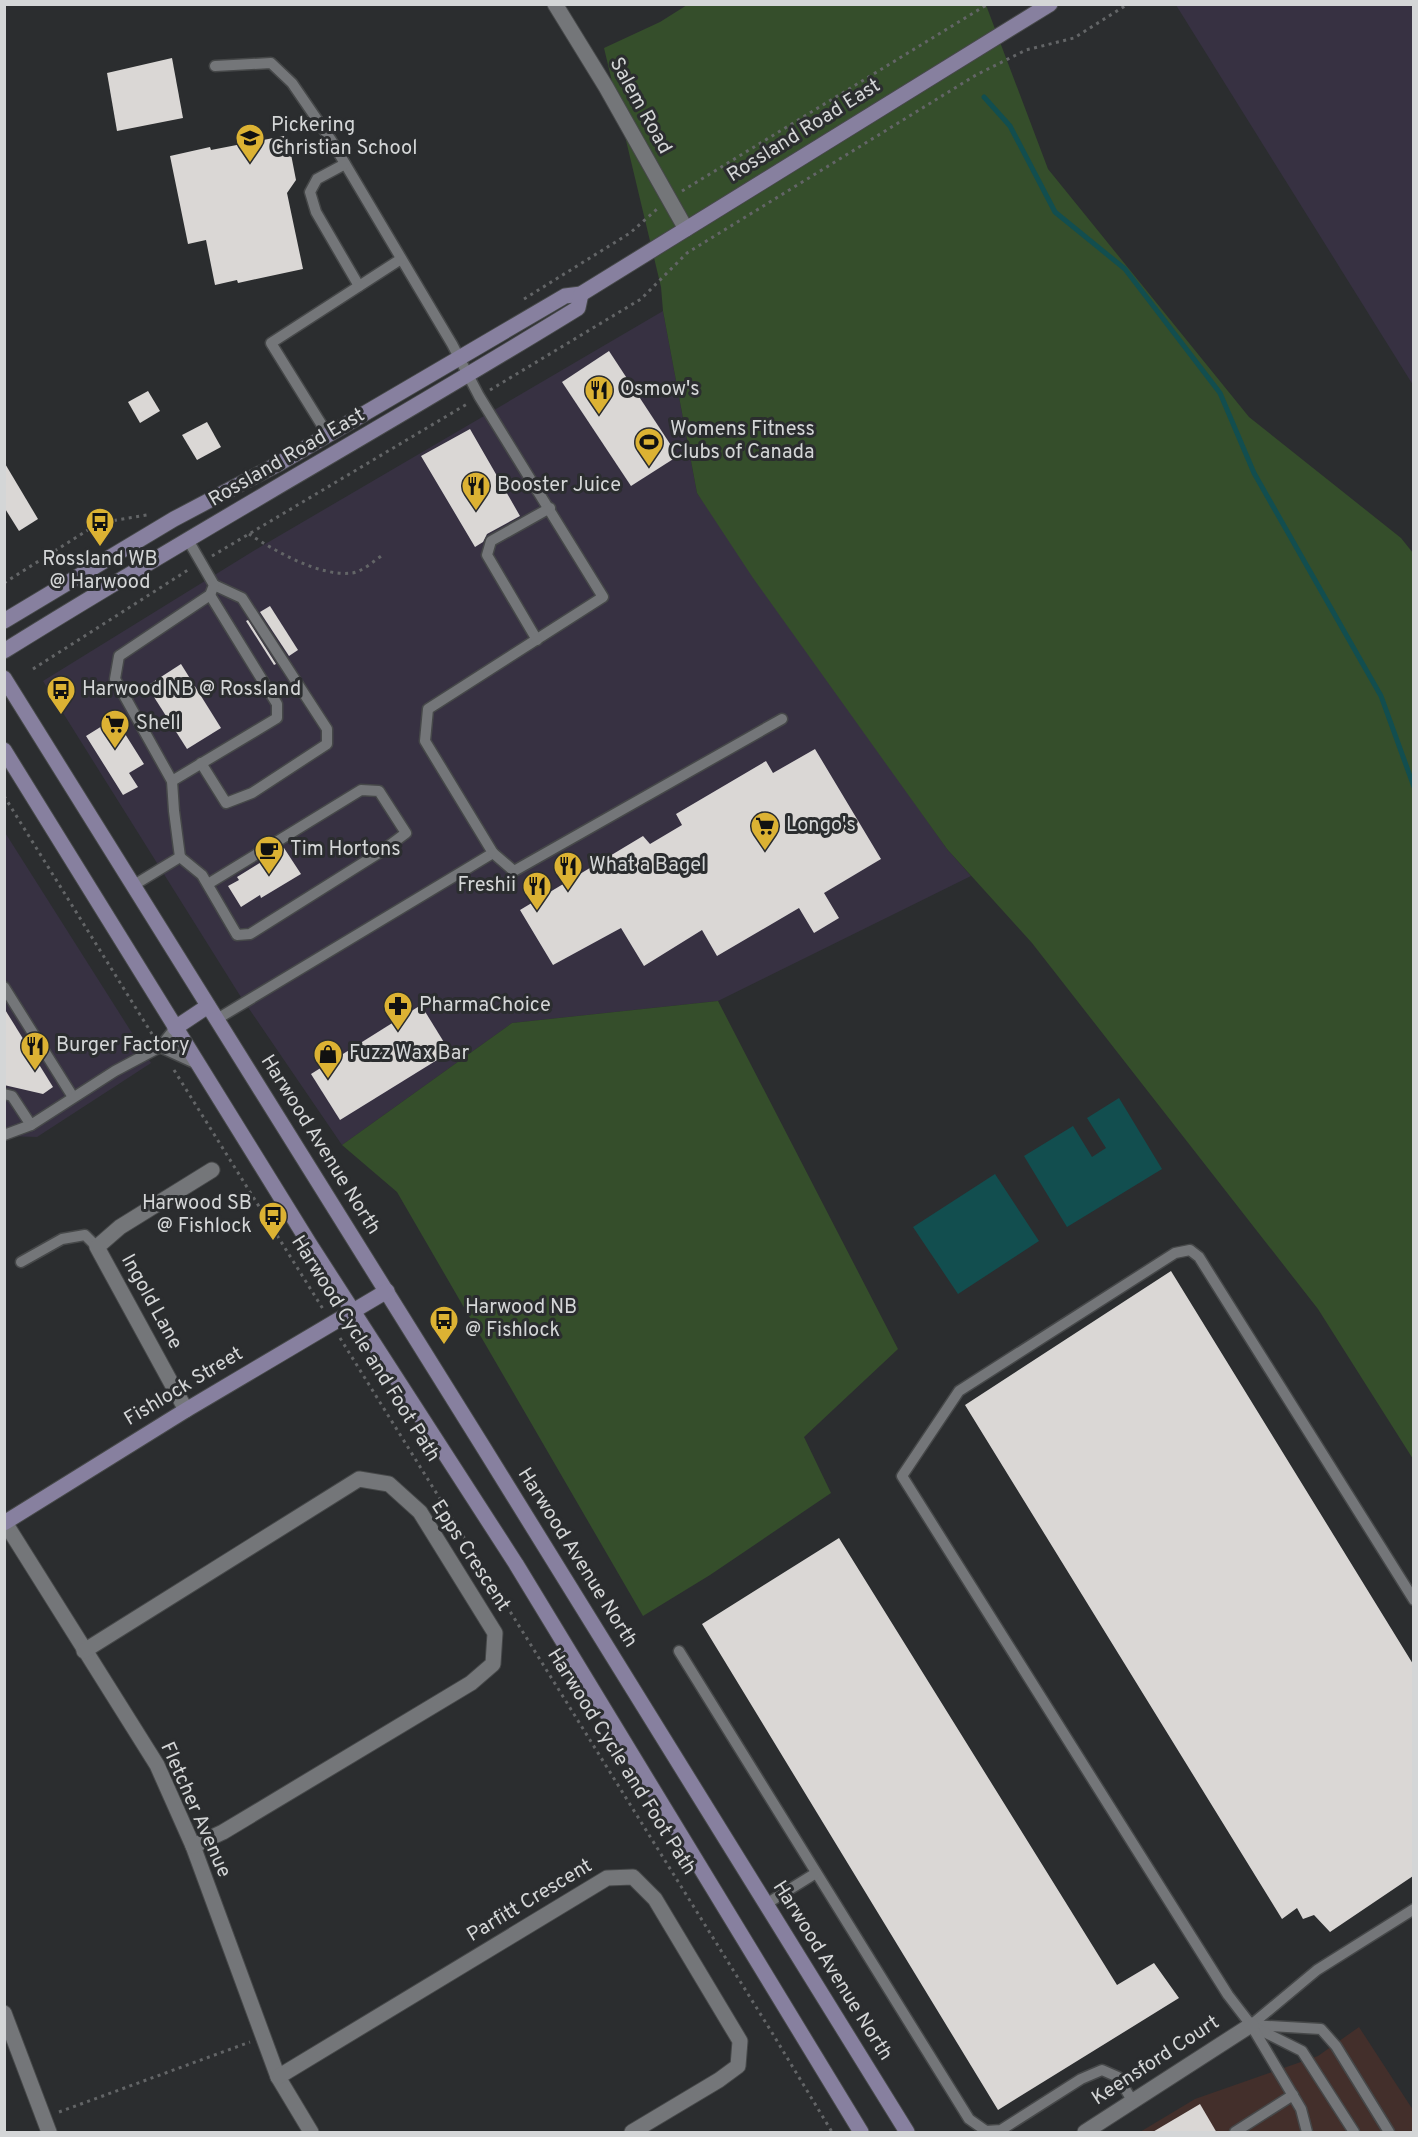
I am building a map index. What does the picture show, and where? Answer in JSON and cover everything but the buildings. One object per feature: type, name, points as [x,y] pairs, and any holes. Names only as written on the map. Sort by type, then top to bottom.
[{"type":"main road","name":"Rossland Road East","points":[[4,621],[174,519],[280,463],[565,296],[581,294],[1050,4]]},
{"type":"main road","name":"Rossland Road East","points":[[4,651],[134,571],[469,375],[578,308],[581,294]]},
{"type":"main road","name":"Harwood Avenue North","points":[[4,678],[387,1291],[907,2133]]},
{"type":"main road","points":[[4,750],[352,1311],[516,1564],[861,2133]]},
{"type":"main road","points":[[175,1028],[212,1013]]},
{"type":"main road","name":"Fishlock Street","points":[[5,1522],[186,1410],[387,1291]]},
{"type":"street","name":"Salem Road","points":[[555,4],[606,87],[686,229]]},
{"type":"street","name":"Ingold Lane","points":[[186,1410],[97,1247],[120,1227],[212,1170]]},
{"type":"street","name":"Epps Crescent","points":[[84,1651],[359,1479],[389,1484],[420,1512],[495,1633],[493,1664],[471,1683],[223,1832],[193,1846]]},
{"type":"street","name":"Fletcher Avenue","points":[[5,1522],[156,1765],[193,1846],[278,2077],[311,2133]]},
{"type":"street","name":"Parfitt Crescent","points":[[278,2077],[607,1878],[633,1877],[655,1899],[740,2042],[738,2066],[632,2133]]},
{"type":"street","points":[[4,2013],[46,2125]]},
{"type":"street","name":"Keensford Court","points":[[1085,2133],[1251,2025]]},
{"type":"lane","points":[[215,66],[271,63],[292,83],[345,164],[469,375],[479,396],[603,597],[428,709],[425,741],[494,853],[514,871],[782,719]]},
{"type":"lane","points":[[345,164],[318,179],[310,192],[316,212],[359,286]]},
{"type":"lane","points":[[328,435],[271,343],[401,259]]},
{"type":"lane","points":[[537,640],[487,555],[487,551],[491,541],[550,508]]},
{"type":"lane","points":[[172,780],[277,718],[277,704],[212,590],[202,562],[188,540]]},
{"type":"lane","points":[[201,763],[226,803],[252,793],[327,744],[327,729],[242,598],[212,590]]},
{"type":"lane","points":[[208,884],[360,790],[378,791],[406,833],[382,851],[250,934],[237,935],[202,875],[180,857],[172,780],[115,679],[119,656],[212,590]]},
{"type":"lane","points":[[212,1013],[494,853]]},
{"type":"lane","points":[[134,885],[180,857]]},
{"type":"lane","points":[[4,987],[73,1097]]},
{"type":"lane","points":[[4,1135],[31,1125],[115,1071],[160,1047],[175,1028]]},
{"type":"lane","points":[[160,1047],[197,1064]]},
{"type":"lane","points":[[4,1094],[12,1096],[31,1125]]},
{"type":"lane","name":"Ingold Lane","points":[[21,1262],[62,1239],[85,1235],[97,1247]]},
{"type":"lane","points":[[1307,2133],[1301,2109],[1251,2025],[1228,1995],[902,1476],[959,1391],[1175,1253],[1190,1250],[1199,1257],[1413,1600]]},
{"type":"lane","points":[[679,1651],[969,2120],[986,2131],[1001,2130],[1081,2079],[1102,2070],[1118,2077],[1133,2103]]},
{"type":"lane","points":[[766,1904],[816,1873]]},
{"type":"lane","points":[[1251,2025],[1317,1970],[1413,1909]]},
{"type":"lane","points":[[1251,2025],[1302,2051],[1354,2133]]},
{"type":"lane","points":[[1251,2025],[1321,2029],[1336,2046],[1389,2133]]},
{"type":"lane","points":[[1235,2133],[1293,2095]]},
{"type":"path","points":[[520,301],[630,233],[668,200],[988,4]]},
{"type":"path","points":[[33,669],[75,640],[202,562],[641,299],[687,254],[976,75],[1026,50],[1074,38],[1128,4]]},
{"type":"path","points":[[4,583],[99,523],[154,514]]},
{"type":"path","points":[[249,534],[283,556],[335,573],[354,573],[384,554]]},
{"type":"path","name":"Harwood Cycle and Foot Path","points":[[4,796],[758,2010],[832,2133]]},
{"type":"path","points":[[229,1161],[249,1147]]},
{"type":"path","points":[[46,2125],[262,2037]]},
{"type":"shaded area","points":[[1176,5],[1413,5],[1413,385]]},
{"type":"shaded area","points":[[663,311],[697,493],[947,849],[971,876],[718,1001],[512,1023],[342,1145],[239,994],[43,681],[255,550]]},
{"type":"shaded area","points":[[4,831],[151,1063],[37,1137],[5,1136]]},
{"type":"shaded area","points":[[1359,2027],[1413,2110],[1413,2132],[1140,2132],[1195,2099],[1318,2056]]},
{"type":"green space","points":[[687,5],[986,5],[1048,169],[1249,417],[1401,538],[1413,553],[1413,1459],[1318,1309],[1032,943],[947,849],[753,578],[697,493],[663,311],[661,287],[604,48],[660,22]]},
{"type":"green space","points":[[718,1001],[898,1349],[804,1437],[831,1493],[710,1575],[643,1616],[397,1192],[342,1145],[512,1023]]},
{"type":"water","points":[[1119,1098],[1162,1169],[1067,1227],[1024,1156],[1073,1126],[1092,1157],[1106,1148],[1087,1118]]},
{"type":"water","points":[[995,1174],[1039,1241],[958,1294],[913,1227]]},
{"type":"waterway","points":[[984,97],[1010,126],[1055,212],[1125,269],[1220,393],[1254,473],[1381,696],[1414,787]]},
{"type":"place","name":"Pickering Christian School","points":[[250,164]]},
{"type":"place","name":"Osmow's","points":[[599,416]]},
{"type":"place","name":"Womens Fitness Clubs of Canada","points":[[649,468]]},
{"type":"place","name":"Booster Juice","points":[[476,512]]},
{"type":"place","name":"Rossland WB @ Harwood","points":[[100,548]]},
{"type":"place","name":"Harwood NB @ Rossland","points":[[61,716]]},
{"type":"place","name":"Shell","points":[[115,750]]},
{"type":"place","name":"Longo's","points":[[765,852]]},
{"type":"place","name":"Tim Hortons","points":[[269,876]]},
{"type":"place","name":"What a Bagel","points":[[568,892]]},
{"type":"place","name":"Freshii","points":[[537,912]]},
{"type":"place","name":"PharmaChoice","points":[[398,1032]]},
{"type":"place","name":"Burger Factory","points":[[35,1072]]},
{"type":"place","name":"Fuzz Wax Bar","points":[[328,1080]]},
{"type":"place","name":"Harwood SB @ Fishlock","points":[[273,1242]]},
{"type":"place","name":"Harwood NB @ Fishlock","points":[[444,1346]]}]
